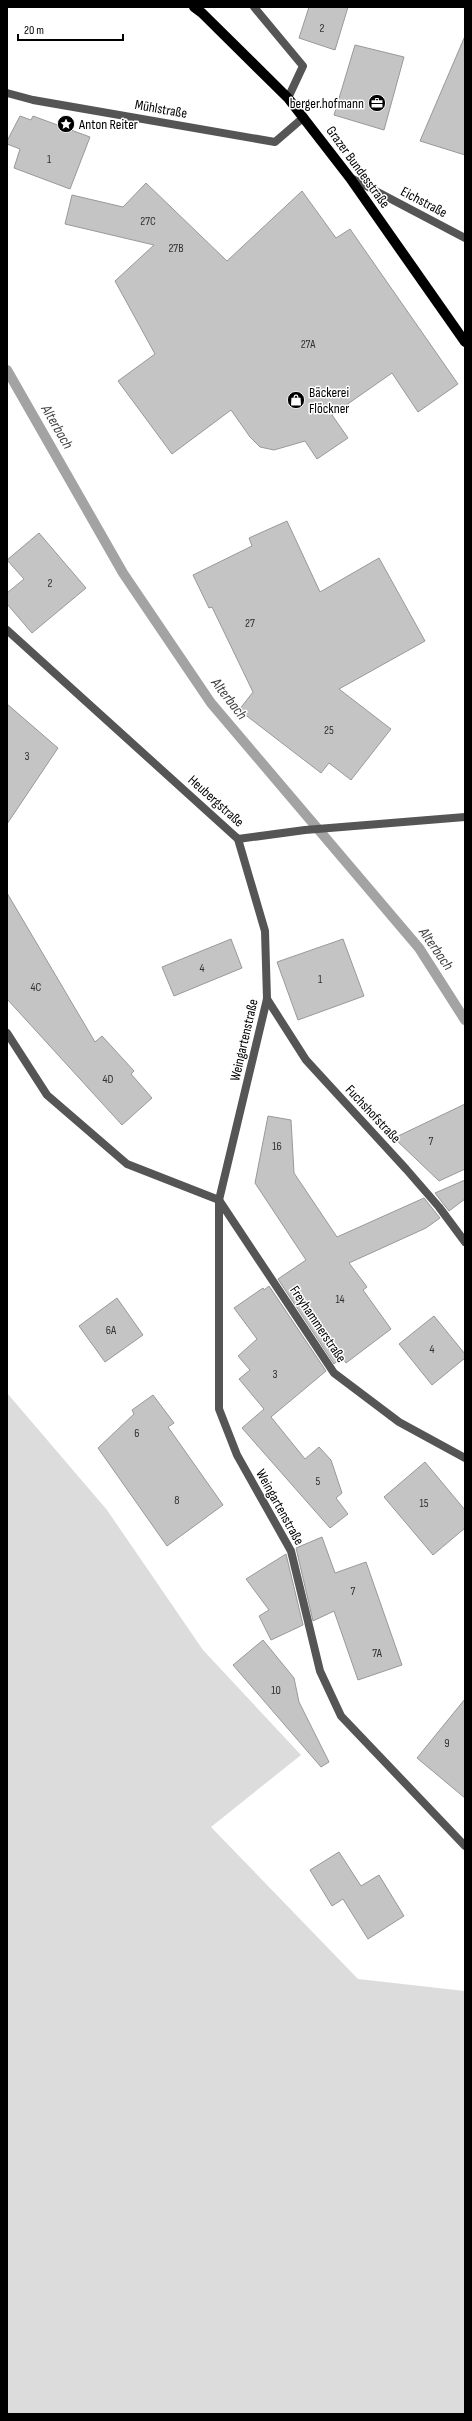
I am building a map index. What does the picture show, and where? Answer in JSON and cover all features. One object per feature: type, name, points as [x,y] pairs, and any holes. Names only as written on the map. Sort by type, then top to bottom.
[{"type":"main road","name":"Grazer Bundesstraße","points":[[194,7],[202,13],[288,98],[304,117],[350,178],[465,342]]},
{"type":"street","points":[[254,7],[303,66],[288,98]]},
{"type":"street","name":"Mühlstraße","points":[[7,93],[33,100],[275,142],[304,117]]},
{"type":"street","name":"Eichstraße","points":[[350,178],[465,238]]},
{"type":"street","name":"Heubergstraße","points":[[7,630],[238,839],[305,830],[465,817]]},
{"type":"street","name":"Weingartenstraße","points":[[238,839],[265,931],[267,999],[219,1200],[219,1409],[237,1455],[291,1552],[320,1671],[341,1716],[465,1846]]},
{"type":"street","name":"Fuchshofstraße","points":[[267,999],[306,1060],[406,1169],[439,1207],[465,1242]]},
{"type":"street","points":[[7,1033],[47,1095],[127,1164],[219,1200]]},
{"type":"street","name":"Freyhammerstraße","points":[[219,1200],[334,1373],[399,1422],[465,1458]]},
{"type":"shaded area","points":[[7,1393],[107,1510],[203,1650],[301,1755],[211,1827],[358,1979],[465,1991],[465,2414],[7,2414]]},
{"type":"building","points":[[309,7],[348,7],[335,50],[299,38]]},
{"type":"building","points":[[465,36],[465,155],[420,141]]},
{"type":"building","points":[[355,45],[404,57],[384,130],[334,115]]},
{"type":"building","points":[[20,116],[31,120],[33,116],[90,137],[70,189],[14,168],[20,149],[7,144],[7,141]]},
{"type":"building","points":[[146,183],[227,261],[302,191],[336,238],[350,229],[458,384],[418,412],[392,373],[332,415],[348,438],[317,459],[305,441],[274,450],[260,447],[250,437],[231,410],[172,454],[118,381],[155,354],[115,281],[154,245],[65,224],[72,195],[123,207]]},
{"type":"building","points":[[287,521],[320,592],[379,558],[425,641],[339,689],[391,729],[351,780],[329,763],[321,773],[239,710],[253,692],[212,607],[209,608],[193,575],[252,546],[249,538]]},
{"type":"building","points":[[39,533],[86,588],[32,633],[7,604],[7,593],[24,579],[7,560]]},
{"type":"building","points":[[7,704],[58,748],[7,824]]},
{"type":"building","points":[[7,893],[95,1042],[102,1036],[134,1071],[131,1074],[152,1098],[122,1125],[7,999]]},
{"type":"building","points":[[231,939],[242,968],[174,996],[162,967]]},
{"type":"building","points":[[343,939],[364,996],[298,1020],[277,962]]},
{"type":"building","points":[[465,1104],[465,1169],[439,1181],[394,1138]]},
{"type":"building","points":[[268,1116],[291,1120],[294,1173],[337,1237],[424,1198],[440,1218],[426,1228],[349,1263],[367,1287],[363,1290],[391,1329],[346,1363],[342,1357],[334,1364],[278,1279],[306,1260],[255,1183]]},
{"type":"building","points":[[465,1180],[465,1199],[449,1211],[435,1193]]},
{"type":"building","points":[[269,1286],[326,1371],[271,1417],[305,1459],[319,1447],[331,1460],[342,1493],[336,1498],[348,1514],[330,1528],[242,1428],[264,1409],[239,1379],[250,1370],[238,1356],[257,1339],[234,1308],[263,1288],[264,1290]]},
{"type":"building","points":[[117,1298],[143,1335],[105,1362],[79,1326]]},
{"type":"building","points":[[434,1316],[465,1354],[465,1358],[432,1385],[399,1344]]},
{"type":"building","points":[[153,1395],[174,1423],[168,1427],[223,1505],[167,1546],[98,1448],[134,1414],[132,1410]]},
{"type":"building","points":[[425,1462],[465,1510],[465,1528],[433,1555],[384,1497]]},
{"type":"building","points":[[322,1537],[335,1573],[366,1562],[402,1665],[358,1680],[334,1611],[313,1621],[296,1548]]},
{"type":"building","points":[[286,1554],[303,1625],[271,1640],[259,1616],[269,1610],[246,1579]]},
{"type":"building","points":[[263,1640],[294,1678],[299,1702],[329,1762],[321,1767],[233,1665]]},
{"type":"building","points":[[465,1699],[465,1798],[417,1758]]},
{"type":"building","points":[[339,1852],[361,1886],[379,1875],[404,1916],[368,1939],[343,1899],[332,1906],[310,1870]]},
{"type":"waterway","name":"Alterbach","points":[[7,370],[123,573],[211,703],[419,948],[465,1020]]},
{"type":"place","name":"berger.hofmann","points":[[377,103]]},
{"type":"place","name":"Anton Reiter","points":[[66,124]]},
{"type":"place","name":"Bäckerei Flöckner","points":[[296,400]]}]
